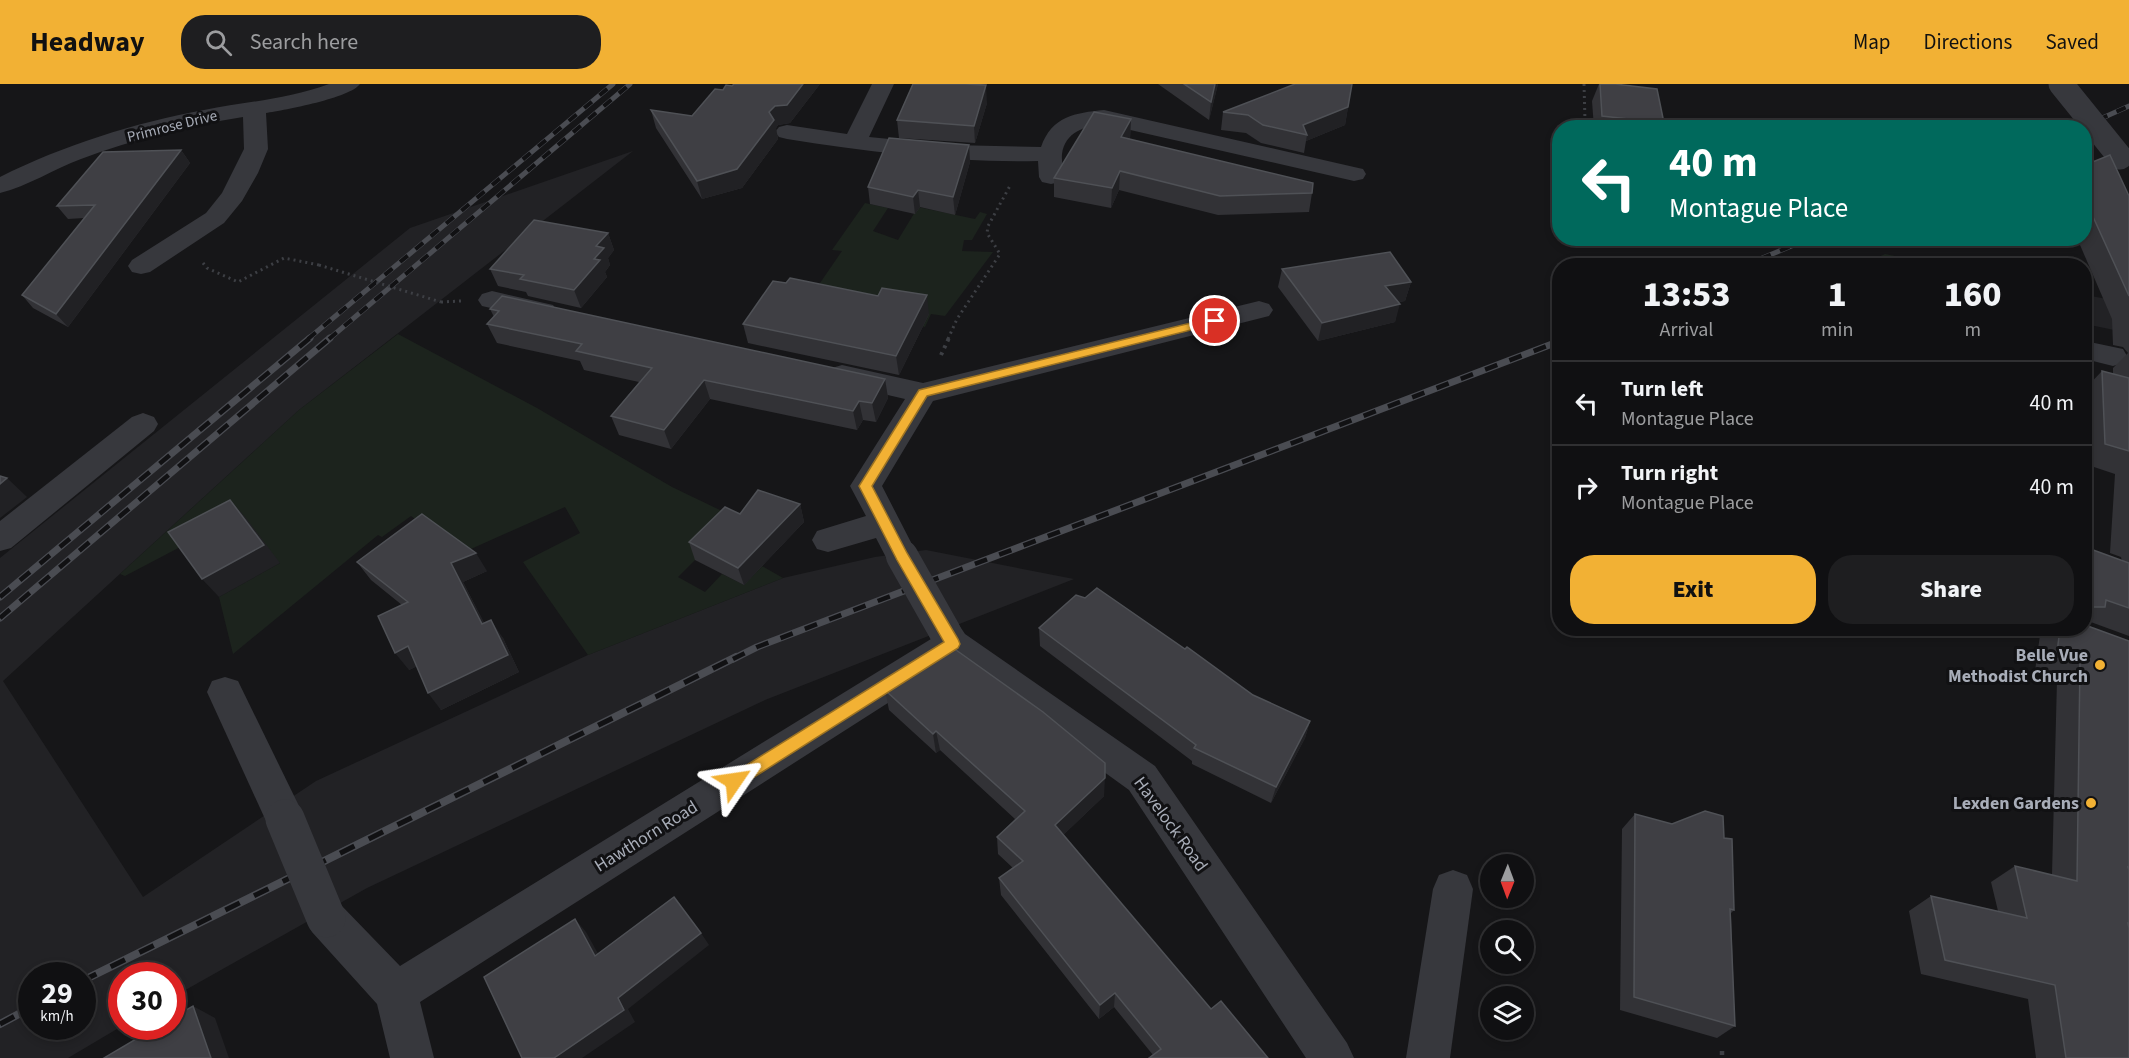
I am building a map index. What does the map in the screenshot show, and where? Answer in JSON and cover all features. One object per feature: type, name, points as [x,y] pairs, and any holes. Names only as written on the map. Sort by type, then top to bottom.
[{"type":"street","name":"Primrose Drive","points":[[0,186],[85,151],[150,130],[254,107],[292,102],[349,84]]},
{"type":"street","points":[[854,143],[883,84]]},
{"type":"street","points":[[2061,84],[2090,120]]},
{"type":"street","points":[[141,266],[187,250],[232,196],[246,173],[256,149],[254,107]]},
{"type":"street","points":[[787,132],[947,154],[1046,155],[1078,120],[1104,117],[1354,174]]},
{"type":"street","points":[[2092,122],[2125,163]]},
{"type":"street","points":[[492,300],[574,317]]},
{"type":"street","points":[[818,370],[923,393],[1259,310]]},
{"type":"street","points":[[2092,351],[2114,356]]},
{"type":"street","points":[[923,393],[866,486],[902,556],[949,638]]},
{"type":"street","points":[[0,539],[143,424]]},
{"type":"street","points":[[72,447],[101,457]]},
{"type":"street","points":[[828,540],[885,523]]},
{"type":"street","name":"Hawthorn Road","points":[[396,993],[949,638]]},
{"type":"street","name":"Havelock Road","points":[[949,638],[1142,778],[1332,1058]]},
{"type":"street","points":[[225,692],[285,819],[326,918],[396,993],[412,1058]]},
{"type":"street","points":[[1428,1058],[1453,889]]},
{"type":"path","points":[[1584,84],[1585,120]]},
{"type":"path","points":[[923,393],[957,319],[1000,254],[987,233],[988,226],[1046,155]]},
{"type":"path","points":[[187,250],[207,268],[238,282],[284,258],[318,264],[441,302]]},
{"type":"path","points":[[1722,1051],[1722,1058]]},
{"type":"shaded area","points":[[633,151],[299,410],[3,681],[143,897],[316,781],[588,655],[783,578],[875,557],[926,550],[1074,579],[765,700],[367,888],[186,990],[186,962],[108,962],[108,1034],[68,1058],[0,1058],[0,558],[410,228]]},
{"type":"shaded area","points":[[865,203],[888,208],[873,231],[898,240],[918,207],[975,219],[980,212],[987,214],[972,240],[964,240],[962,251],[993,252],[945,316],[931,314],[925,327],[807,302],[842,251],[832,250]]},
{"type":"shaded area","points":[[1885,254],[1905,258],[1877,258]]},
{"type":"shaded area","points":[[2092,296],[2129,303],[2129,333],[2092,325]]},
{"type":"shaded area","points":[[398,334],[537,408],[672,487],[722,511],[711,544],[678,577],[705,592],[722,574],[744,585],[762,566],[783,578],[588,655],[523,562],[580,533],[565,507],[462,553],[411,516],[382,537],[378,535],[233,654],[219,597],[280,563],[205,534],[125,576],[120,574],[299,410]]},
{"type":"building","points":[[803,84],[787,105],[775,106],[769,112],[774,120],[737,169],[697,181],[651,110],[692,116],[715,89],[723,90],[726,85]]},
{"type":"building","points":[[913,84],[986,85],[974,126],[897,120]]},
{"type":"building","points":[[1184,84],[1215,84],[1211,102]]},
{"type":"building","points":[[1295,84],[1352,84],[1348,107],[1303,125],[1307,135],[1263,125],[1248,115],[1223,112]]},
{"type":"building","points":[[1600,84],[1615,84],[1657,89],[1663,120],[1637,120],[1602,116]]},
{"type":"building","points":[[1094,112],[1131,119],[1121,137],[1313,183],[1312,193],[1220,196],[1120,171],[1112,188],[1054,178]]},
{"type":"building","points":[[889,138],[969,145],[953,197],[918,190],[913,197],[868,187]]},
{"type":"building","points":[[181,150],[56,314],[22,295],[95,205],[57,206],[103,152]]},
{"type":"building","points":[[2110,155],[2129,196],[2129,296],[2092,214],[2092,162]]},
{"type":"building","points":[[534,220],[608,233],[596,246],[604,248],[594,259],[600,260],[574,290],[520,279],[524,275],[490,269]]},
{"type":"building","points":[[1390,252],[1411,282],[1385,286],[1400,304],[1322,323],[1282,269]]},
{"type":"building","points":[[790,278],[878,296],[882,288],[927,295],[896,356],[743,324],[773,281],[786,283]]},
{"type":"building","points":[[502,296],[885,379],[872,403],[859,401],[853,411],[704,380],[664,430],[611,416],[652,368],[576,351],[582,344],[487,324],[499,311],[490,309]]},
{"type":"building","points":[[2102,371],[2129,378],[2129,451],[2105,444]]},
{"type":"building","points":[[0,476],[7,478],[0,484]]},
{"type":"building","points":[[758,490],[800,504],[738,568],[689,542],[725,507],[740,514]]},
{"type":"building","points":[[230,500],[264,545],[202,579],[168,532]]},
{"type":"building","points":[[422,514],[476,553],[451,563],[482,624],[491,620],[508,655],[428,693],[408,646],[395,653],[378,616],[408,602],[357,562]]},
{"type":"building","points":[[2092,550],[2129,563],[2129,608],[2106,600],[2105,607],[2092,607]]},
{"type":"building","points":[[1097,588],[1185,649],[1187,647],[1253,695],[1310,721],[1276,787],[1194,748],[1196,745],[1039,628],[1076,595],[1085,598]]},
{"type":"building","points":[[2092,628],[2129,641],[2129,1058],[2066,1058],[2055,985],[1945,960],[1931,896],[2027,918],[2015,866],[2077,881],[2080,662],[2057,653],[2059,636],[2092,636]]},
{"type":"building","points":[[949,645],[1043,712],[1105,763],[1105,778],[1055,825],[1211,1009],[1221,1001],[1268,1058],[1149,1058],[1161,1049],[1115,993],[1100,1005],[999,878],[1023,861],[997,837],[1025,811],[936,731],[933,734],[885,690],[916,665]]},
{"type":"building","points":[[1705,811],[1723,816],[1724,838],[1732,839],[1734,910],[1730,909],[1735,1026],[1634,997],[1635,814],[1672,824]]},
{"type":"building","points":[[674,897],[701,933],[618,998],[624,1010],[554,1058],[522,1058],[484,977],[575,919],[595,956]]},
{"type":"building","points":[[193,1006],[211,1058],[104,1058],[134,1040],[186,1040],[186,1010]]},
{"type":"railway","points":[[308,339],[613,84]]},
{"type":"railway","points":[[329,339],[630,84]]},
{"type":"railway","points":[[2092,123],[2129,106]]},
{"type":"railway","points":[[1762,258],[1792,246]]},
{"type":"railway","points":[[0,597],[310,338]]},
{"type":"railway","points":[[0,618],[330,338]]},
{"type":"railway","points":[[733,659],[757,647],[1552,344]]},
{"type":"railway","points":[[96,974],[736,657]]},
{"type":"railway","points":[[0,1024],[18,1014]]},
{"type":"place","name":"Belle Vue Methodist Church","points":[[2100,665]]},
{"type":"place","name":"Lexden Gardens","points":[[2091,803]]},
{"type":"route","points":[[734,781],[953,644],[902,556],[866,486],[923,393],[1215,321]]}]
